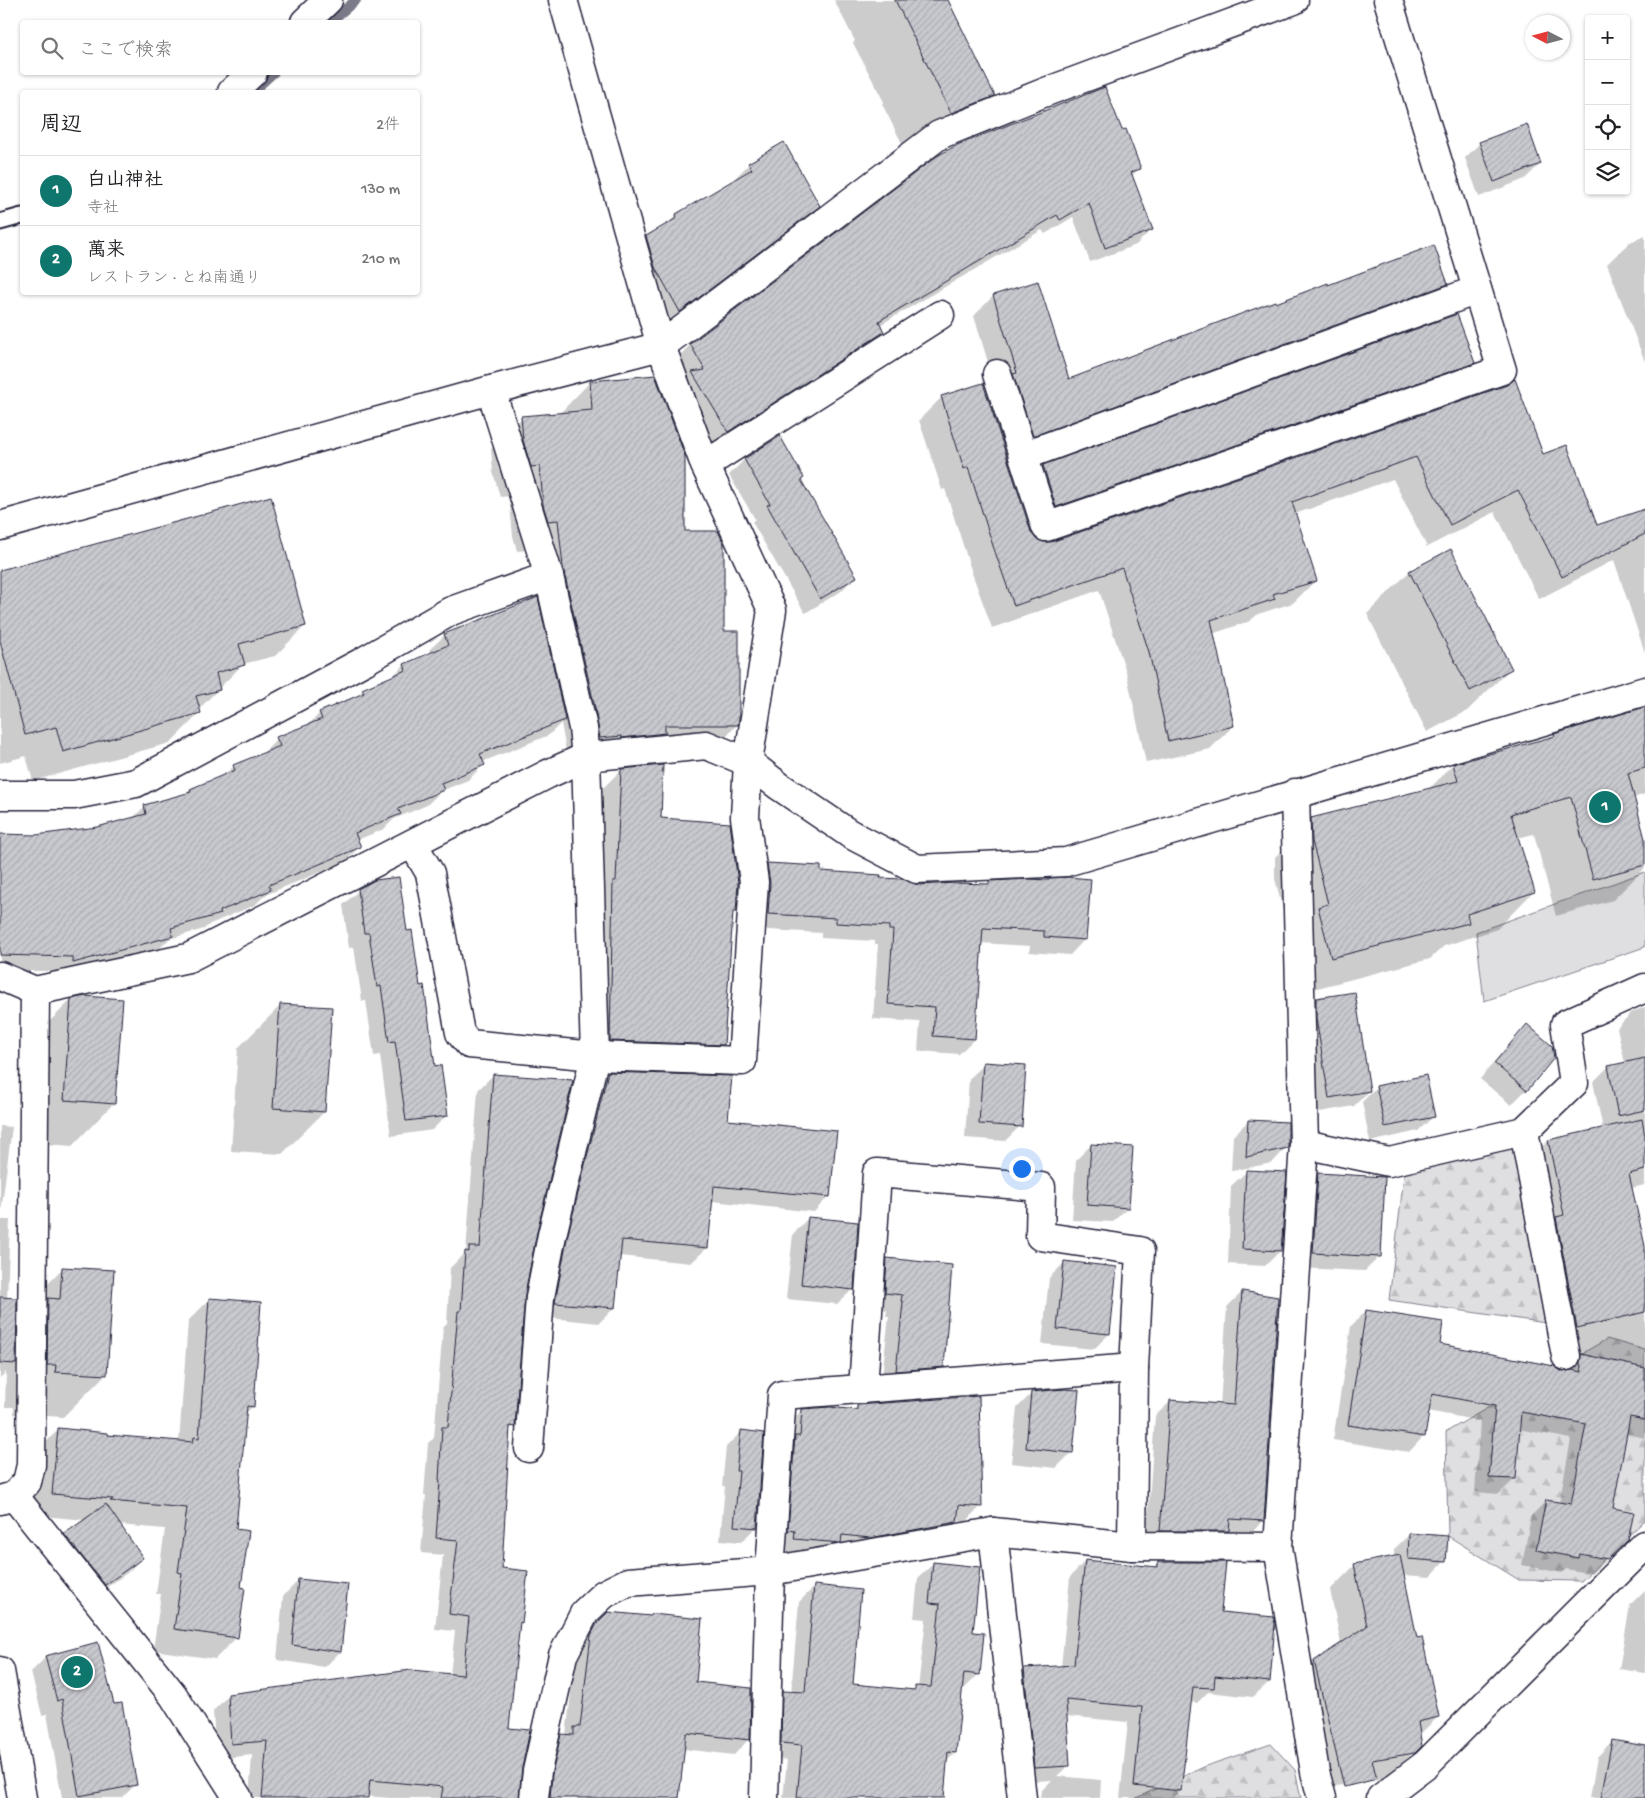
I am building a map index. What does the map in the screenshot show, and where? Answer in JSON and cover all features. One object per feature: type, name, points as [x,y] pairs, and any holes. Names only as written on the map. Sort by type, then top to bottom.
[{"type":"street","points":[[307,20],[328,0]]},
{"type":"street","points":[[413,844],[430,873],[460,1034],[469,1044],[595,1056],[742,1061],[754,882],[744,817],[748,762],[772,610],[705,465],[661,346],[563,0]]},
{"type":"street","points":[[0,526],[491,390],[661,346],[939,135],[1043,93],[1294,0]]},
{"type":"street","points":[[997,374],[1046,527],[1502,370],[1388,0]]},
{"type":"street","points":[[234,90],[250,75]]},
{"type":"street","points":[[1023,456],[1477,290]]},
{"type":"street","points":[[705,465],[940,315]]},
{"type":"street","points":[[491,390],[549,576],[583,728],[586,757],[595,1056],[552,1235],[540,1297],[529,1448]]},
{"type":"street","points":[[0,795],[74,795],[136,783],[364,661],[451,611],[549,576]]},
{"type":"street","points":[[0,976],[35,991],[188,958],[548,774],[586,757],[706,746],[748,762],[779,786],[850,834],[918,869],[1066,862],[1645,691]]},
{"type":"street","points":[[1295,793],[1304,1144],[1278,1547],[1315,1772],[1322,1798]]},
{"type":"street","points":[[1304,1144],[1389,1162],[1524,1131],[1574,1083],[1565,1024],[1645,988]]},
{"type":"street","points":[[35,991],[31,1465],[26,1482],[7,1498],[173,1695],[238,1798]]},
{"type":"street","points":[[1524,1131],[1566,1356]]},
{"type":"street","points":[[863,1389],[878,1173],[1041,1187],[1040,1236],[1140,1251],[1134,1368],[1132,1546]]},
{"type":"street","points":[[764,1798],[770,1571],[782,1395],[1134,1368]]},
{"type":"street","points":[[534,1798],[538,1770],[563,1655],[585,1612],[604,1594],[628,1582],[770,1571],[993,1532],[1132,1546],[1278,1547]]},
{"type":"street","points":[[993,1532],[1022,1798]]},
{"type":"street","points":[[1381,1798],[1408,1786],[1426,1764],[1645,1545]]},
{"type":"street","points":[[0,1671],[22,1798]]},
{"type":"lane","points":[[0,222],[20,217]]},
{"type":"green space","points":[[1645,872],[1645,947],[1484,1001],[1476,932]]},
{"type":"green space","points":[[1517,1147],[1546,1323],[1389,1300],[1405,1168]]},
{"type":"green space","points":[[1607,1339],[1645,1350],[1645,1520],[1581,1581],[1519,1580],[1448,1536],[1446,1432]]},
{"type":"green space","points":[[1271,1744],[1295,1770],[1301,1798],[1136,1798],[1206,1766]]},
{"type":"building","points":[[895,0],[948,0],[995,96],[951,113]]},
{"type":"building","points":[[1105,87],[1122,130],[1126,129],[1141,169],[1131,172],[1153,230],[1105,248],[1089,203],[1060,220],[1057,215],[879,321],[884,332],[728,432],[692,372],[705,370],[690,344],[937,156],[957,145]]},
{"type":"building","points":[[1527,124],[1541,164],[1494,182],[1479,142]]},
{"type":"building","points":[[784,142],[820,206],[680,312],[655,267],[646,236],[677,218],[676,214],[752,169],[748,163]]},
{"type":"building","points":[[1434,245],[1448,284],[1033,436],[1013,374],[1017,373],[993,295],[1038,281],[1069,379],[1275,301],[1276,303],[1328,283],[1328,285]]},
{"type":"building","points":[[1457,314],[1475,363],[1056,507],[1043,465]]},
{"type":"building","points":[[655,375],[685,456],[685,531],[718,531],[724,544],[724,631],[739,631],[738,725],[665,725],[665,733],[622,738],[622,736],[600,738],[563,567],[558,520],[548,521],[543,505],[540,466],[531,467],[523,440],[521,416],[592,410],[590,381]]},
{"type":"building","points":[[1515,379],[1543,454],[1567,445],[1597,525],[1645,509],[1645,534],[1562,577],[1518,490],[1450,525],[1416,457],[1292,502],[1317,581],[1273,594],[1275,599],[1211,620],[1234,726],[1168,741],[1149,652],[1122,568],[1014,606],[968,467],[964,469],[941,396],[983,383],[1031,532],[1036,539],[1043,542],[1051,542],[1507,385]]},
{"type":"building","points":[[780,436],[804,478],[801,480],[857,577],[820,599],[767,505],[770,504],[744,459]]},
{"type":"building","points":[[271,496],[306,626],[239,644],[245,665],[216,673],[220,690],[196,696],[201,713],[63,752],[56,727],[25,735],[0,641],[0,570]]},
{"type":"building","points":[[1451,549],[1512,669],[1470,691],[1409,571]]},
{"type":"building","points":[[538,597],[565,720],[480,754],[485,765],[441,783],[444,790],[398,809],[401,814],[355,833],[361,847],[269,885],[271,890],[220,911],[221,914],[171,928],[173,936],[73,963],[73,957],[0,955],[0,834],[36,835],[97,827],[146,814],[144,805],[191,792],[190,789],[235,770],[233,765],[280,746],[276,737],[322,719],[319,712],[364,693],[362,689],[406,670],[404,664],[448,645],[444,634]]},
{"type":"building","points":[[1645,707],[1645,768],[1628,773],[1645,839],[1645,865],[1593,879],[1571,797],[1511,814],[1535,892],[1467,914],[1469,923],[1331,958],[1318,907],[1328,904],[1312,841],[1311,818],[1458,781],[1453,764],[1555,736],[1554,734]]},
{"type":"building","points":[[663,765],[661,818],[730,823],[738,883],[736,912],[733,912],[724,1045],[610,1041],[613,881],[616,881],[621,769]]},
{"type":"building","points":[[767,863],[821,866],[821,871],[881,875],[880,878],[903,879],[918,885],[989,884],[989,881],[1048,880],[1048,878],[1068,877],[1091,879],[1086,940],[1044,937],[1044,931],[983,928],[975,1039],[933,1036],[935,1007],[888,1004],[893,930],[889,930],[889,926],[836,923],[836,918],[768,914],[770,883]]},
{"type":"building","points":[[399,877],[407,931],[412,930],[420,986],[424,985],[435,1066],[441,1065],[448,1116],[406,1121],[395,1041],[389,1042],[381,986],[377,987],[369,933],[364,933],[358,889],[375,880]]},
{"type":"building","points":[[1355,992],[1370,1091],[1329,1098],[1316,1018],[1316,998]]},
{"type":"building","points":[[85,996],[123,999],[115,1104],[64,1100],[71,999]]},
{"type":"building","points":[[280,1004],[332,1007],[325,1112],[273,1108]]},
{"type":"building","points":[[1527,1024],[1552,1046],[1554,1058],[1527,1091],[1494,1063]]},
{"type":"building","points":[[1645,1058],[1645,1110],[1618,1116],[1608,1066]]},
{"type":"building","points":[[983,1062],[1026,1065],[1022,1127],[979,1124]]},
{"type":"building","points":[[608,1072],[732,1076],[728,1120],[837,1131],[830,1197],[714,1186],[708,1248],[622,1240],[615,1308],[555,1303],[567,1238]]},
{"type":"building","points":[[493,1074],[573,1080],[537,1232],[525,1294],[515,1427],[510,1426],[502,1568],[528,1571],[522,1623],[520,1622],[509,1728],[530,1730],[522,1768],[519,1798],[441,1798],[443,1787],[370,1780],[368,1798],[262,1798],[267,1741],[231,1744],[228,1694],[411,1670],[463,1675],[469,1617],[449,1614],[458,1540],[436,1538],[442,1427],[448,1427],[458,1311],[461,1311],[465,1251],[469,1252],[469,1247],[480,1247]]},
{"type":"building","points":[[1426,1075],[1435,1117],[1385,1127],[1376,1086]]},
{"type":"building","points":[[1642,1119],[1645,1136],[1645,1170],[1629,1174],[1645,1246],[1645,1312],[1577,1328],[1556,1217],[1564,1215],[1548,1140]]},
{"type":"building","points":[[1248,1120],[1288,1122],[1288,1148],[1246,1157]]},
{"type":"building","points":[[1091,1144],[1133,1147],[1129,1208],[1087,1205]]},
{"type":"building","points":[[1246,1170],[1287,1172],[1281,1251],[1242,1249]]},
{"type":"building","points":[[1318,1173],[1385,1177],[1381,1257],[1313,1253]]},
{"type":"building","points":[[808,1217],[858,1222],[854,1290],[801,1284]]},
{"type":"building","points":[[887,1258],[952,1265],[944,1367],[896,1371],[903,1302],[901,1301],[902,1295],[885,1293]]},
{"type":"building","points":[[1064,1261],[1117,1267],[1110,1334],[1057,1329]]},
{"type":"building","points":[[62,1267],[114,1270],[107,1375],[55,1372],[56,1365],[47,1365],[48,1298],[60,1299]]},
{"type":"building","points":[[1242,1291],[1278,1297],[1264,1521],[1230,1519],[1229,1531],[1160,1531],[1170,1400],[1234,1405]]},
{"type":"building","points":[[0,1297],[17,1298],[16,1364],[0,1363]]},
{"type":"building","points":[[209,1298],[261,1302],[254,1407],[247,1406],[236,1529],[249,1531],[241,1587],[245,1588],[238,1638],[174,1629],[182,1573],[178,1572],[187,1508],[52,1494],[58,1428],[107,1433],[107,1435],[193,1442],[194,1437],[199,1438]]},
{"type":"building","points":[[1366,1310],[1443,1322],[1440,1344],[1554,1366],[1561,1371],[1572,1370],[1582,1372],[1581,1354],[1645,1368],[1645,1420],[1630,1417],[1613,1508],[1634,1512],[1628,1540],[1608,1559],[1579,1554],[1578,1558],[1536,1550],[1546,1500],[1571,1504],[1586,1424],[1521,1412],[1516,1479],[1489,1478],[1495,1406],[1432,1394],[1425,1437],[1348,1425]]},
{"type":"building","points":[[1065,1389],[1079,1390],[1073,1453],[1026,1448],[1031,1392]]},
{"type":"building","points":[[979,1396],[982,1507],[959,1505],[957,1522],[870,1538],[842,1535],[841,1543],[794,1539],[795,1531],[788,1530],[795,1436],[800,1436],[802,1409],[830,1407],[857,1410],[857,1405]]},
{"type":"building","points":[[741,1430],[764,1433],[757,1528],[734,1526],[739,1471],[736,1471]]},
{"type":"building","points":[[106,1504],[143,1558],[105,1585],[64,1534]]},
{"type":"building","points":[[1409,1533],[1448,1536],[1446,1562],[1408,1559]]},
{"type":"building","points":[[1400,1555],[1417,1638],[1422,1637],[1439,1717],[1418,1722],[1422,1746],[1415,1753],[1372,1760],[1377,1779],[1344,1787],[1314,1661],[1367,1626],[1354,1564]]},
{"type":"building","points":[[1085,1560],[1158,1567],[1158,1562],[1226,1562],[1221,1612],[1274,1617],[1270,1682],[1215,1676],[1214,1688],[1193,1687],[1181,1791],[1134,1786],[1142,1707],[1066,1700],[1070,1766],[1034,1768],[1024,1668],[1074,1665]]},
{"type":"building","points":[[933,1562],[980,1567],[973,1632],[984,1633],[980,1675],[964,1673],[956,1753],[948,1752],[944,1798],[797,1798],[802,1745],[781,1743],[782,1691],[805,1692],[814,1585],[861,1590],[853,1684],[915,1690],[915,1686],[931,1687],[940,1604],[929,1603]]},
{"type":"building","points":[[298,1579],[348,1584],[341,1652],[292,1645]]},
{"type":"building","points":[[608,1612],[702,1619],[696,1682],[751,1688],[750,1740],[687,1733],[679,1798],[550,1798],[552,1774],[561,1734],[574,1735],[574,1727],[580,1727],[591,1635],[598,1622]]},
{"type":"building","points":[[98,1642],[114,1704],[122,1703],[137,1785],[79,1796],[62,1699],[57,1701],[45,1656]]},
{"type":"building","points":[[1612,1740],[1645,1746],[1645,1798],[1601,1798]]},
{"type":"waterway","points":[[332,20],[356,0]]},
{"type":"waterway","points":[[254,90],[271,75]]},
{"type":"place","name":"白山神社","points":[[1605,807]]},
{"type":"place","name":"萬来","points":[[77,1672]]}]
